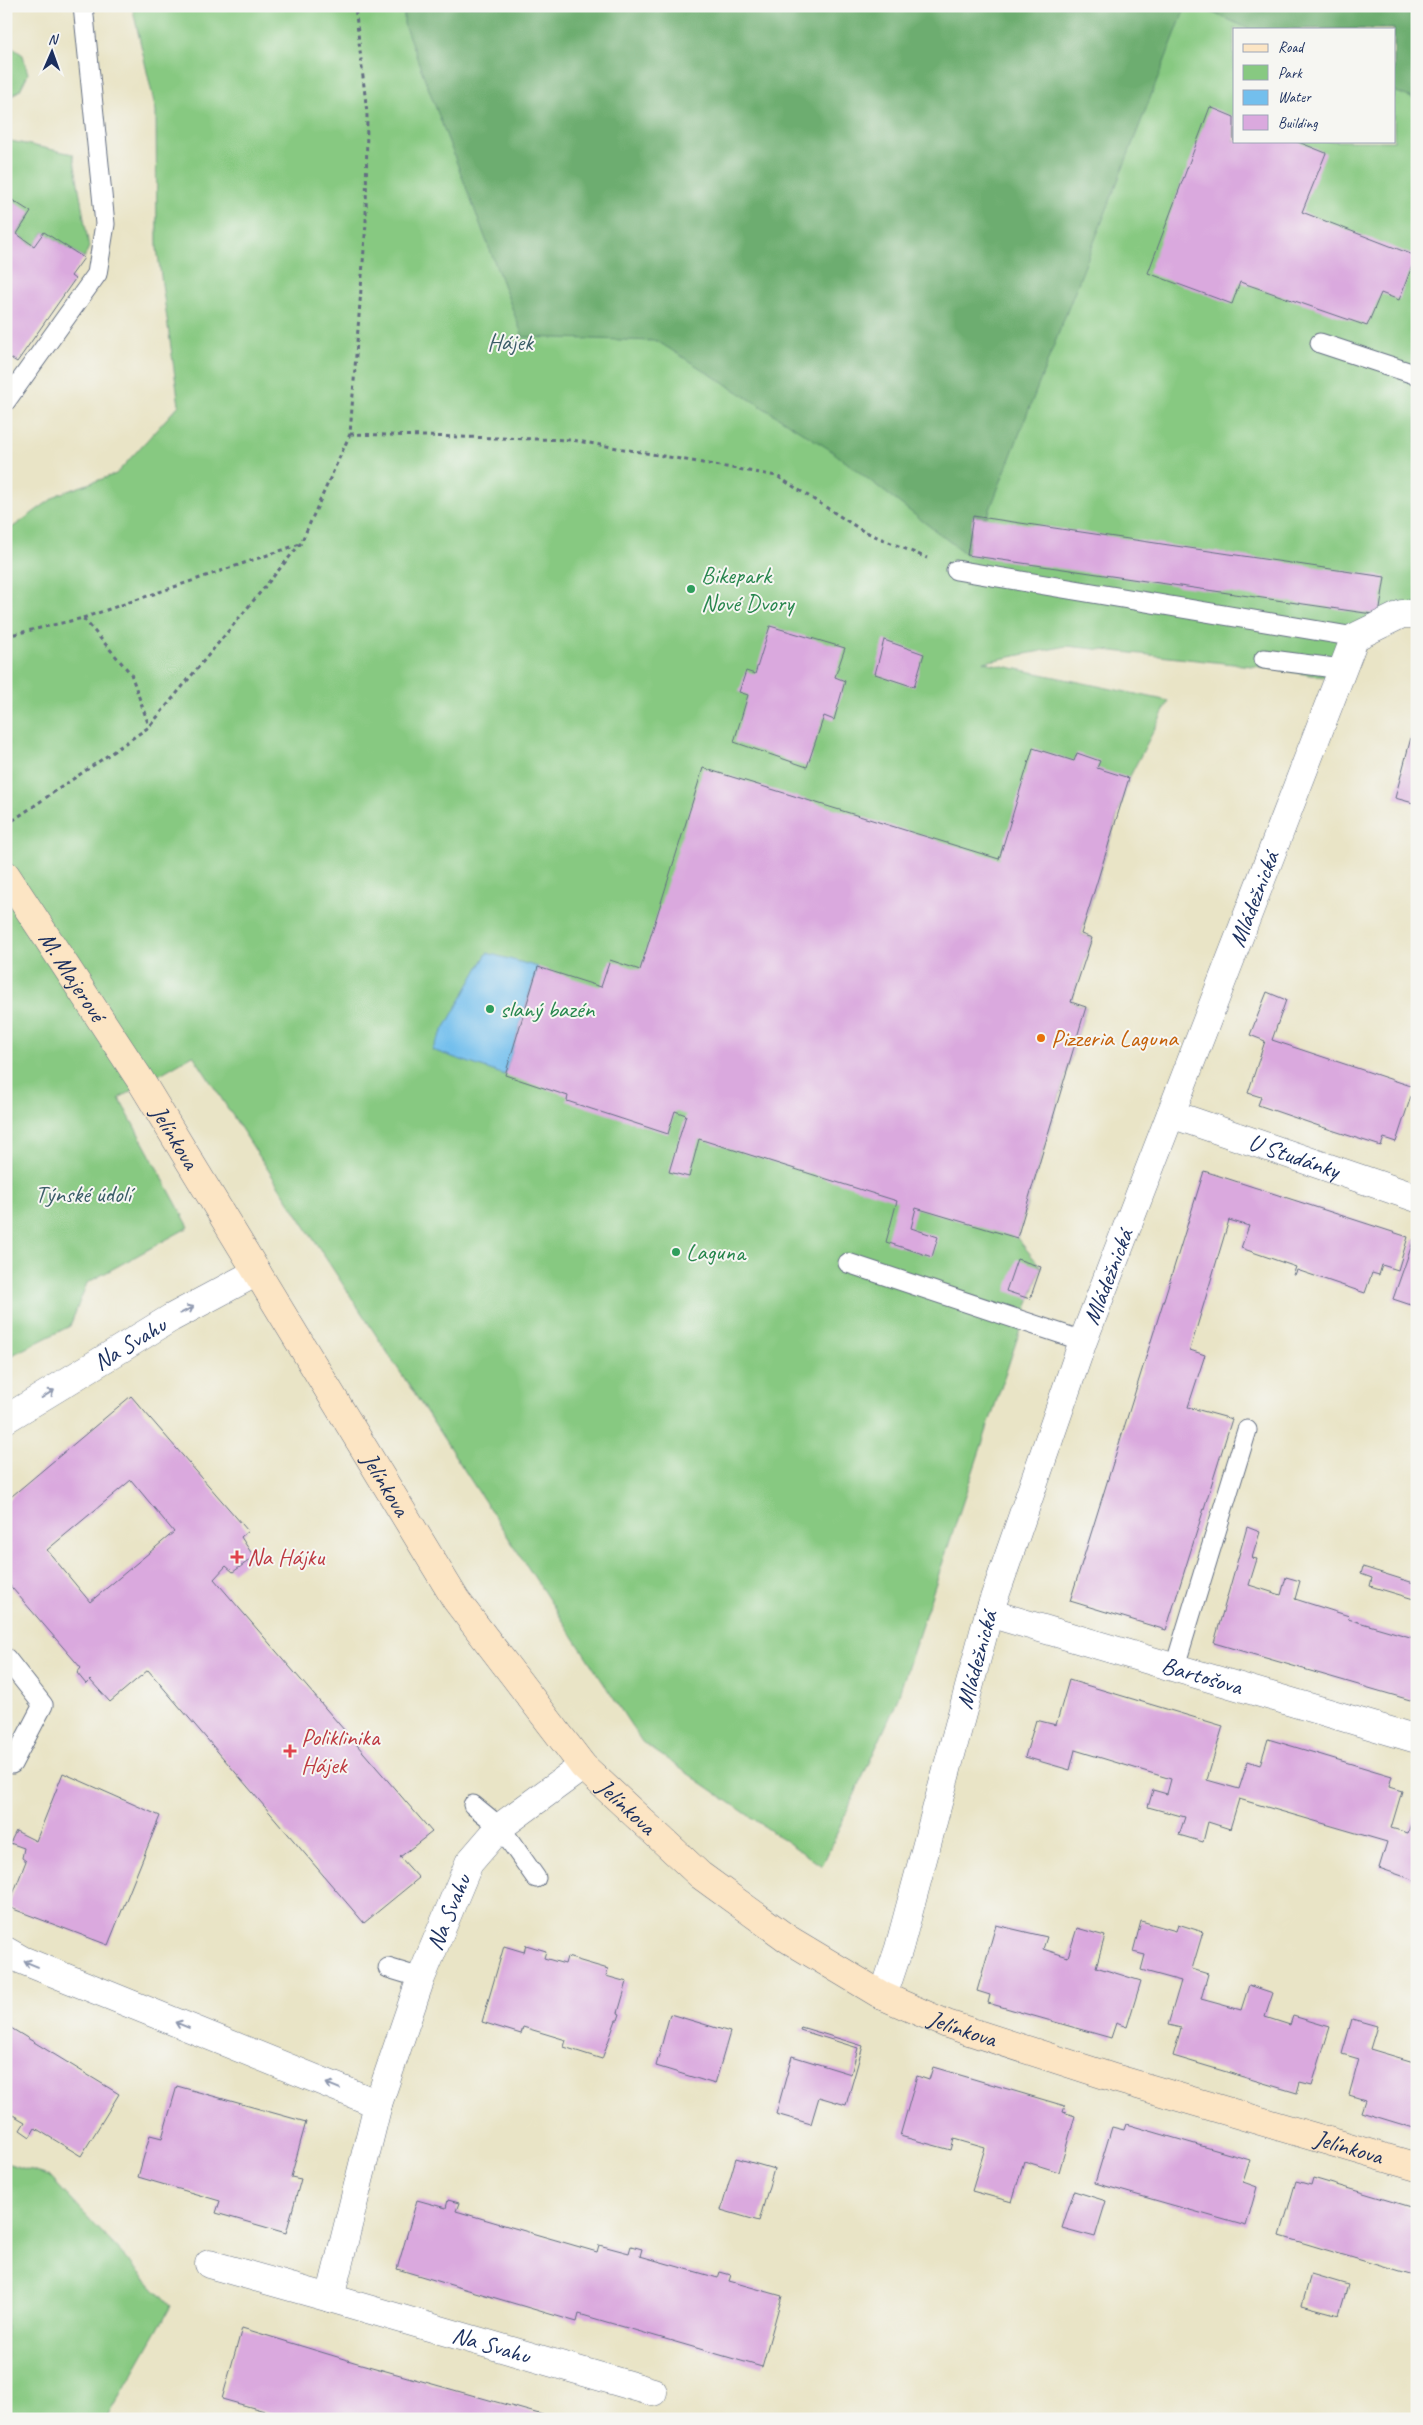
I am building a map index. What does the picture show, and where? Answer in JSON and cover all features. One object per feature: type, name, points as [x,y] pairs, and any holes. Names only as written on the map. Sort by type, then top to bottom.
[{"type":"street","points":[[1355,637],[1402,614],[1417,614]]},
{"type":"street","name":"Mládežnická","points":[[883,1996],[899,1948],[989,1613],[1083,1340],[1355,637]]},
{"type":"street","name":"M. Majerové","points":[[6,874],[139,1078]]},
{"type":"street","name":"Jelínkova","points":[[139,1078],[456,1600],[583,1766],[700,1875],[788,1939],[883,1996],[947,2024],[1096,2072],[1417,2167]]},
{"type":"street","name":"U Studánky","points":[[1171,1114],[1417,1198]]},
{"type":"street","name":"Na Svahu","points":[[6,1419],[171,1318],[257,1272]]},
{"type":"street","name":"Bartošova","points":[[989,1613],[1175,1666],[1417,1739]]},
{"type":"street","name":"Na Svahu","points":[[330,2298],[378,2104],[421,1978],[469,1863],[500,1827],[583,1766]]},
{"type":"street","points":[[6,1950],[22,1960],[378,2104]]},
{"type":"street","name":"Na Svahu","points":[[209,2264],[653,2392]]},
{"type":"lane","points":[[6,401],[97,274],[105,224],[83,6]]},
{"type":"lane","points":[[1320,343],[1417,374]]},
{"type":"lane","points":[[956,570],[1355,637]]},
{"type":"lane","points":[[1264,659],[1342,668]]},
{"type":"lane","points":[[848,1263],[1083,1340]]},
{"type":"lane","points":[[1175,1666],[1247,1430]]},
{"type":"lane","points":[[6,1658],[43,1705],[12,1764]]},
{"type":"lane","points":[[473,1805],[500,1827],[536,1878]]},
{"type":"lane","points":[[388,1968],[421,1978]]},
{"type":"path","points":[[6,825],[149,727],[302,543],[350,434],[366,205],[367,113],[355,6]]},
{"type":"path","points":[[350,434],[572,440],[777,476],[863,531],[956,570]]},
{"type":"path","points":[[6,636],[83,618],[302,543]]},
{"type":"path","points":[[83,618],[131,674],[149,727]]},
{"type":"green space","points":[[132,6],[1417,6],[1417,614],[1357,650],[1330,678],[1261,667],[1067,646],[984,662],[1169,701],[1129,778],[1081,934],[1092,938],[1071,1002],[1086,1007],[1017,1238],[1041,1267],[895,1706],[822,1866],[642,1742],[193,1055],[119,1098],[189,1227],[87,1283],[70,1326],[6,1358],[6,532],[59,494],[116,474],[179,405],[157,248],[156,111]]},
{"type":"green space","points":[[404,6],[1186,6],[987,517],[973,516],[967,555],[829,449],[657,341],[523,337],[404,24]]},
{"type":"green space","points":[[1197,6],[1417,6],[1417,100],[1396,92],[1396,28],[1248,28]]},
{"type":"green space","points":[[6,43],[23,55],[28,74],[20,90],[6,100]]},
{"type":"green space","points":[[6,140],[73,154],[89,247],[84,258],[44,232],[34,246],[17,234],[31,213],[6,196]]},
{"type":"green space","points":[[6,2163],[49,2176],[171,2306],[107,2419],[6,2419]]},
{"type":"water","name":"slaný bazén","points":[[487,953],[538,967],[505,1075],[432,1050]]},
{"type":"building","points":[[1210,107],[1233,117],[1233,142],[1298,142],[1326,153],[1302,212],[1416,256],[1399,300],[1381,293],[1367,326],[1240,282],[1232,304],[1148,273]]},
{"type":"building","points":[[6,196],[31,212],[17,234],[34,246],[44,232],[84,258],[71,276],[75,279],[17,362],[6,355]]},
{"type":"building","points":[[973,516],[1385,577],[1379,615],[967,555]]},
{"type":"building","points":[[770,626],[845,648],[835,677],[845,681],[834,720],[824,716],[807,767],[734,742],[748,695],[739,692],[746,671],[755,674]]},
{"type":"building","points":[[884,640],[924,654],[914,687],[875,674]]},
{"type":"building","points":[[1413,730],[1417,731],[1417,804],[1395,798]]},
{"type":"building","name":"Laguna","points":[[1033,748],[1074,761],[1077,753],[1100,761],[1097,768],[1129,778],[1081,934],[1092,938],[1071,1002],[1086,1007],[1017,1238],[916,1208],[911,1228],[938,1237],[932,1257],[886,1242],[897,1201],[699,1139],[689,1177],[669,1172],[686,1115],[675,1111],[668,1134],[567,1101],[568,1096],[505,1075],[538,967],[601,987],[610,960],[640,970],[703,768],[999,859]]},
{"type":"building","points":[[1267,992],[1286,1000],[1272,1040],[1414,1087],[1396,1142],[1384,1138],[1381,1146],[1258,1105],[1261,1097],[1248,1093],[1265,1041],[1250,1035]]},
{"type":"building","points":[[1204,1171],[1408,1237],[1398,1270],[1382,1265],[1379,1275],[1372,1273],[1365,1293],[1297,1270],[1295,1275],[1293,1275],[1296,1267],[1241,1248],[1249,1226],[1229,1220],[1190,1350],[1205,1355],[1188,1407],[1232,1419],[1166,1630],[1070,1601]]},
{"type":"building","points":[[1414,1239],[1417,1240],[1417,1307],[1393,1299]]},
{"type":"building","points":[[1017,1259],[1041,1267],[1030,1299],[1006,1291]]},
{"type":"building","name":"Poliklinika Hájek","points":[[131,1396],[248,1531],[241,1537],[254,1557],[233,1572],[226,1566],[214,1579],[432,1832],[400,1857],[419,1878],[364,1923],[148,1670],[110,1702],[90,1680],[86,1684],[77,1673],[81,1668],[6,1581],[6,1501]],"holes":[[[131,1480],[174,1532],[90,1602],[47,1550]]]},
{"type":"building","points":[[1247,1527],[1260,1532],[1252,1558],[1257,1559],[1249,1585],[1281,1595],[1286,1577],[1300,1581],[1295,1599],[1349,1616],[1348,1619],[1417,1639],[1417,1702],[1214,1643]]},
{"type":"building","points":[[1363,1567],[1417,1584],[1417,1600],[1370,1586],[1372,1578],[1361,1574]]},
{"type":"building","points":[[1069,1680],[1223,1726],[1207,1780],[1239,1789],[1248,1761],[1260,1765],[1268,1739],[1392,1776],[1389,1787],[1402,1791],[1391,1828],[1408,1833],[1417,1804],[1417,1881],[1379,1868],[1387,1842],[1239,1799],[1230,1829],[1208,1822],[1203,1842],[1179,1835],[1185,1817],[1148,1807],[1153,1790],[1167,1794],[1171,1779],[1075,1750],[1070,1770],[1025,1757],[1036,1720],[1056,1725]]},
{"type":"building","points":[[63,1773],[160,1816],[108,1945],[8,1907],[26,1861],[22,1858],[24,1848],[10,1843],[16,1831],[36,1841]]},
{"type":"building","points":[[1141,1921],[1176,1931],[1178,1924],[1203,1932],[1192,1969],[1208,1974],[1201,1999],[1241,2010],[1249,1985],[1273,1993],[1265,2017],[1290,2025],[1293,2016],[1330,2027],[1312,2085],[1300,2082],[1297,2093],[1173,2056],[1181,2028],[1168,2025],[1181,1981],[1141,1970],[1145,1955],[1133,1952]]},
{"type":"building","points":[[996,1925],[1047,1937],[1043,1949],[1068,1957],[1077,1928],[1105,1936],[1096,1967],[1141,1981],[1127,2027],[1116,2023],[1111,2038],[988,2003],[990,1995],[977,1991]]},
{"type":"building","points":[[526,1945],[546,1951],[544,1958],[565,1964],[567,1957],[608,1969],[606,1976],[627,1982],[618,2013],[620,2014],[602,2059],[564,2047],[566,2040],[523,2027],[521,2034],[482,2022],[504,1946],[524,1952]]},
{"type":"building","points":[[670,2014],[730,2032],[715,2084],[656,2066]]},
{"type":"building","points":[[1352,2019],[1377,2026],[1370,2049],[1417,2063],[1417,2129],[1361,2112],[1365,2100],[1349,2095],[1359,2059],[1342,2054]]},
{"type":"building","points":[[6,2025],[119,2094],[81,2156],[35,2128],[30,2137],[20,2130],[25,2122],[6,2111]]},
{"type":"building","points":[[801,2027],[863,2046],[846,2105],[819,2097],[811,2124],[776,2114],[792,2056],[851,2074],[858,2048],[800,2030]]},
{"type":"building","points":[[933,2067],[1065,2106],[1063,2112],[1075,2116],[1059,2172],[1024,2161],[1012,2202],[972,2191],[985,2148],[954,2139],[951,2150],[900,2136],[917,2076],[929,2080]]},
{"type":"building","points":[[177,2086],[306,2122],[291,2177],[301,2179],[286,2233],[216,2213],[220,2201],[138,2177],[150,2135],[162,2138]]},
{"type":"building","points":[[1126,2124],[1250,2160],[1243,2182],[1257,2187],[1246,2226],[1095,2183],[1112,2127],[1124,2130]]},
{"type":"building","points":[[736,2158],[774,2169],[759,2221],[721,2210]]},
{"type":"building","points":[[1313,2178],[1417,2209],[1417,2277],[1280,2236],[1296,2181],[1311,2185]]},
{"type":"building","points":[[1074,2191],[1106,2201],[1095,2237],[1062,2228]]},
{"type":"building","points":[[417,2200],[446,2208],[448,2200],[459,2203],[456,2211],[597,2252],[599,2245],[629,2253],[631,2246],[642,2249],[640,2256],[718,2278],[720,2272],[731,2275],[729,2281],[782,2296],[762,2367],[579,2314],[577,2322],[397,2269]]},
{"type":"building","points":[[1311,2274],[1348,2285],[1339,2315],[1302,2305]]},
{"type":"building","points":[[242,2328],[354,2362],[557,2419],[293,2419],[222,2399]]},
{"type":"place","name":"Bikepark Nové Dvory","points":[[691,589]]},
{"type":"place","name":"slaný bazén","points":[[490,1009]]},
{"type":"place","name":"Pizzeria Laguna","points":[[1041,1038]]},
{"type":"place","name":"Laguna","points":[[676,1252]]},
{"type":"place","name":"Na Hájku","points":[[237,1557]]},
{"type":"place","name":"Poliklinika Hájek","points":[[290,1751]]},
{"type":"park label","name":"Hájek","points":[[510,342]]},
{"type":"park label","name":"Týnské údolí","points":[[83,1194]]}]
